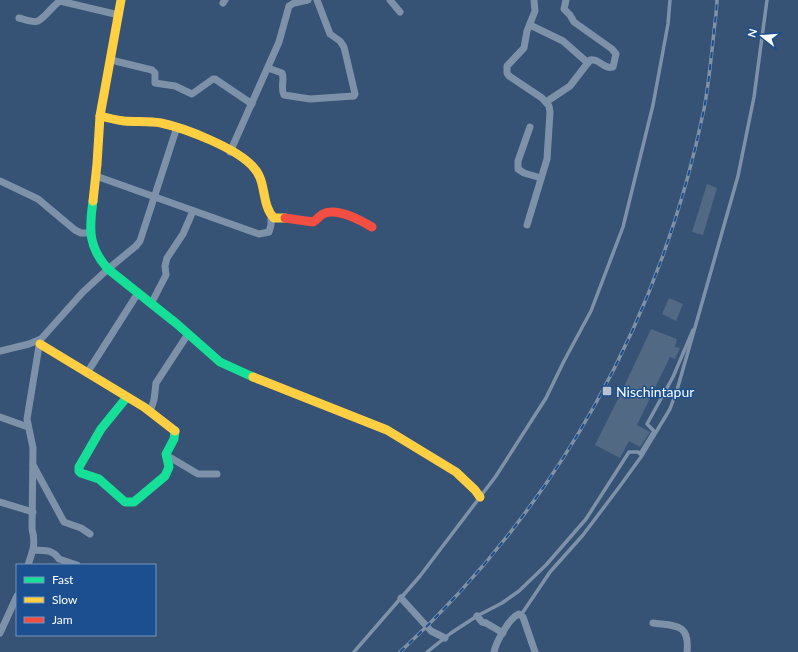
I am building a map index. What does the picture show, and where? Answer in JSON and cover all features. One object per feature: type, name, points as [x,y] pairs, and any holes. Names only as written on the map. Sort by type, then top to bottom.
[{"type":"street","points":[[121,0],[100,116],[96,176],[90,224],[96,255],[108,269],[220,362],[247,375],[387,430],[456,472],[475,490],[480,497]]},
{"type":"street","points":[[230,152],[279,42],[289,6],[294,3],[308,0]]},
{"type":"street","points":[[268,68],[282,72],[282,90],[284,95],[287,96],[310,99],[354,96],[355,94],[344,46],[330,34],[317,0]]},
{"type":"street","points":[[390,0],[400,12]]},
{"type":"street","points":[[527,225],[548,152],[550,112],[546,102],[506,73],[507,66],[524,48],[527,31],[535,11],[534,0]]},
{"type":"street","points":[[546,102],[570,86],[588,63],[593,59],[611,68],[613,67],[616,54],[574,22],[564,9],[566,0]]},
{"type":"street","points":[[19,18],[38,21],[54,4],[60,1],[119,15]]},
{"type":"street","points":[[530,25],[563,41],[588,63]]},
{"type":"street","points":[[111,60],[152,70],[155,73],[155,83],[176,86],[192,94],[215,79],[252,104]]},
{"type":"street","points":[[96,176],[259,234],[269,232],[271,216],[259,173],[251,164],[213,142],[177,127],[160,123],[123,121],[100,116]]},
{"type":"street","points":[[28,564],[34,550],[35,540],[32,529],[33,444],[27,419],[40,341],[83,292],[140,241],[177,127]]},
{"type":"street","points":[[530,127],[518,161],[518,169],[524,173],[541,178]]},
{"type":"street","points":[[0,181],[38,199],[75,230],[91,233]]},
{"type":"street","points":[[151,304],[166,275],[167,258],[183,234],[193,210]]},
{"type":"street","points":[[271,216],[278,219],[291,218],[310,222],[317,220],[323,214],[342,213],[355,216],[372,227]]},
{"type":"street","points":[[87,373],[138,293]]},
{"type":"street","points":[[150,412],[154,400],[156,383],[188,334]]},
{"type":"street","points":[[0,351],[40,341],[87,373],[127,397],[150,412],[175,430],[176,437],[166,455],[169,466],[165,476],[134,502],[130,503],[125,502],[99,480],[79,471],[79,467],[98,433],[127,397]]},
{"type":"street","points":[[0,419],[28,427]]},
{"type":"street","points":[[166,455],[198,474],[217,474]]},
{"type":"street","points":[[33,464],[64,522],[81,528],[90,534]]},
{"type":"street","points":[[0,502],[33,512]]},
{"type":"street","points":[[34,550],[53,552],[59,559],[74,564]]},
{"type":"street","points":[[0,633],[16,598]]},
{"type":"street","points":[[401,598],[431,631],[445,638]]},
{"type":"street","points":[[494,652],[495,647],[514,616],[521,615],[523,616],[535,652]]},
{"type":"street","points":[[477,616],[482,622],[503,633]]},
{"type":"street","points":[[653,623],[677,626],[683,629],[686,632],[688,652]]},
{"type":"lane","points":[[354,652],[420,576],[496,476],[546,398],[591,311],[623,227],[652,104],[668,24],[670,0]]},
{"type":"lane","points":[[521,615],[550,572],[583,535],[641,457],[663,423],[677,390],[738,176],[753,105],[767,0]]},
{"type":"lane","points":[[427,652],[477,616],[502,603],[519,591],[546,565],[586,519],[630,452],[638,452],[640,454],[654,431],[647,424],[673,377],[700,310]]},
{"type":"building","points":[[707,184],[717,188],[703,235],[692,232]]},
{"type":"building","points":[[669,298],[683,304],[676,321],[662,314]]},
{"type":"building","points":[[651,329],[677,339],[675,347],[680,348],[675,359],[670,357],[637,425],[650,432],[640,447],[629,441],[620,458],[595,445]]},
{"type":"railway","points":[[400,652],[457,595],[508,535],[554,471],[595,404],[631,335],[661,262],[685,187],[704,109],[711,62],[717,0]]},
{"type":"traffic: fast","points":[[93,201],[91,220],[93,245],[101,261],[108,269],[177,324],[220,362],[253,377]]},
{"type":"traffic: fast","points":[[127,397],[101,429],[79,467],[79,471],[81,473],[99,479],[125,502],[134,502],[165,476],[169,467],[166,454],[174,439],[175,431]]},
{"type":"traffic: slow","points":[[93,201],[100,116],[121,0]]},
{"type":"traffic: slow","points":[[100,116],[115,120],[161,123],[184,129],[211,140],[237,154],[247,161],[258,174],[270,213],[274,218],[285,218]]},
{"type":"traffic: slow","points":[[40,344],[144,407],[175,431]]},
{"type":"traffic: slow","points":[[253,377],[387,430],[456,472],[475,490],[480,497]]},
{"type":"traffic: jam","points":[[285,218],[313,222],[323,214],[335,212],[348,215],[372,227]]},
{"type":"place","name":"Nischintapur","points":[[607,391]]}]
